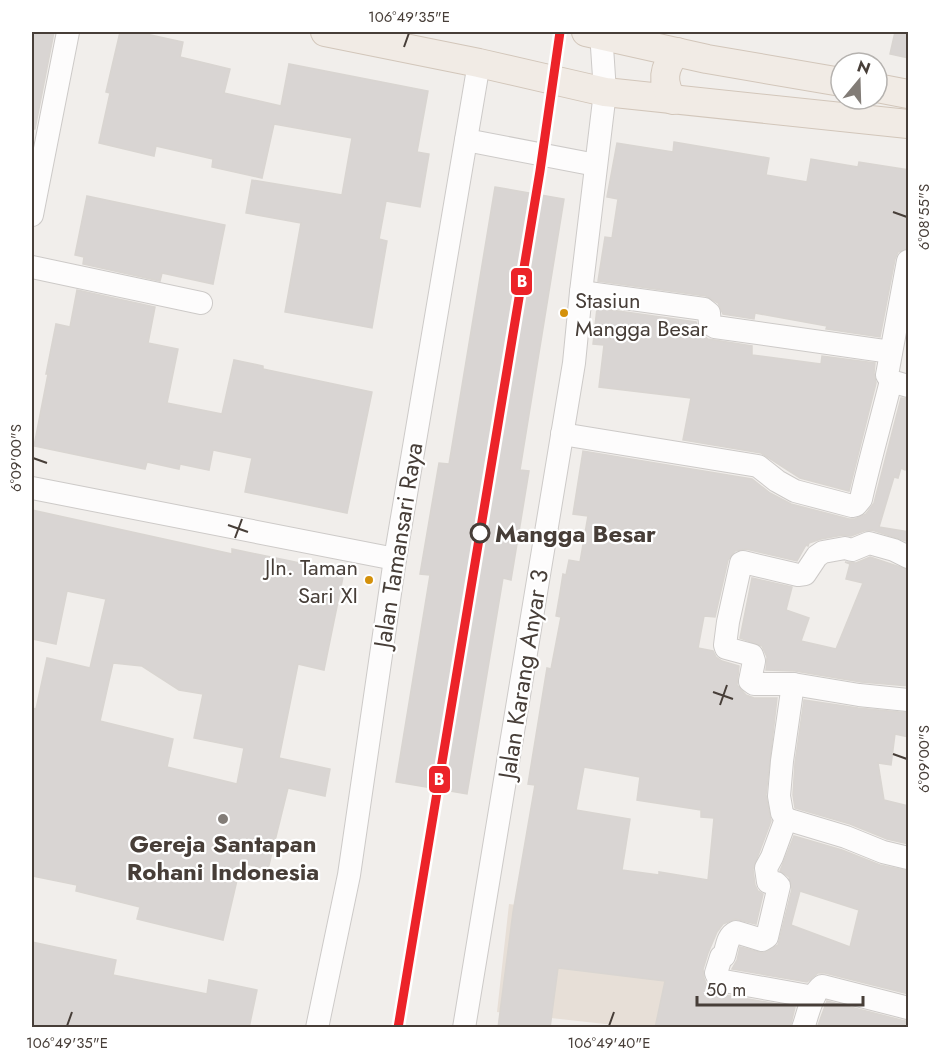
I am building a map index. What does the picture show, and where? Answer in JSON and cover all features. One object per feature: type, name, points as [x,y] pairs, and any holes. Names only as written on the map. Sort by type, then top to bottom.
[{"type":"main road","points":[[325,32],[479,63],[605,92],[643,94],[673,100],[909,124]]},
{"type":"main road","points":[[596,32],[677,52],[829,80]]},
{"type":"main road","points":[[673,100],[664,80],[665,70],[677,52]]},
{"type":"main road","points":[[889,90],[909,94]]},
{"type":"street","points":[[32,215],[68,32]]},
{"type":"street","name":"Jalan Karang Anyar 3","points":[[464,1028],[574,363],[580,292],[605,92],[596,32]]},
{"type":"street","name":"Jalan Tamansari Raya","points":[[317,1028],[349,875],[395,559],[479,63]]},
{"type":"street","points":[[466,140],[596,165]]},
{"type":"street","points":[[562,434],[759,466],[777,481],[795,491],[852,506],[856,505],[861,499],[880,427],[900,384],[887,375],[909,261]]},
{"type":"street","points":[[32,267],[201,303]]},
{"type":"street","points":[[580,292],[704,309],[709,313],[710,324],[716,327],[891,352]]},
{"type":"street","points":[[32,488],[395,559]]},
{"type":"street","points":[[909,557],[869,543],[852,550],[845,548],[823,552],[817,556],[805,574],[798,575],[743,562],[728,622],[726,648],[752,656],[754,661],[751,683],[793,684],[859,695],[909,700]]},
{"type":"street","points":[[793,684],[779,796],[782,813],[786,819],[846,837],[883,852],[909,858]]},
{"type":"street","points":[[786,819],[772,857],[765,867],[768,882],[779,886],[767,937],[762,940],[733,933],[716,973],[719,979],[909,1008]]},
{"type":"street","points":[[803,1028],[822,993]]},
{"type":"shaded area","points":[[509,904],[700,929],[675,1027],[647,1025],[647,1027],[632,1027],[497,1012]]},
{"type":"building","points":[[32,32],[54,32],[35,129],[32,129]]},
{"type":"building","points":[[120,32],[137,32],[183,42],[180,57],[230,69],[224,93],[281,106],[289,64],[428,91],[417,152],[429,154],[420,207],[386,201],[379,239],[387,241],[372,328],[285,312],[301,223],[246,213],[252,180],[342,195],[352,138],[274,124],[262,178],[212,167],[213,159],[156,146],[154,156],[99,143],[110,93],[106,92]]},
{"type":"building","points":[[895,32],[909,32],[909,58],[890,54]]},
{"type":"building","points":[[674,142],[769,158],[766,175],[807,182],[811,159],[858,167],[859,162],[909,170],[909,192],[905,210],[909,211],[909,248],[898,252],[895,259],[880,337],[826,329],[827,326],[755,313],[754,319],[723,314],[718,303],[706,296],[598,281],[605,237],[612,238],[618,199],[607,197],[617,143],[673,152]]},
{"type":"building","name":"Stasiun Mangga Besar","points":[[495,187],[564,199],[520,470],[529,471],[511,580],[503,578],[467,794],[396,782],[430,575],[420,574],[439,463],[449,464]]},
{"type":"building","points":[[87,196],[225,225],[213,284],[162,273],[160,281],[83,264],[84,257],[75,255]]},
{"type":"building","points":[[77,290],[155,307],[148,343],[178,349],[167,403],[222,414],[234,360],[263,366],[263,369],[372,392],[347,513],[245,492],[252,458],[213,450],[209,470],[180,464],[179,469],[147,462],[145,469],[34,446],[56,324],[70,327]]},
{"type":"building","points":[[597,308],[696,322],[699,332],[708,339],[752,346],[752,355],[821,364],[822,356],[875,363],[876,383],[849,491],[800,478],[761,453],[683,440],[691,398],[599,387],[604,345],[593,344]]},
{"type":"building","points":[[901,398],[909,399],[909,459],[905,470],[901,468],[898,478],[894,477],[879,527],[909,532],[909,542],[872,530],[809,543],[797,561],[746,549],[735,551],[728,560],[715,617],[704,616],[698,648],[713,651],[722,661],[739,666],[737,685],[746,695],[754,698],[777,698],[766,795],[771,821],[753,869],[755,885],[763,894],[756,924],[735,919],[723,924],[708,953],[703,969],[704,978],[707,986],[719,994],[795,1007],[790,1028],[655,1028],[665,981],[558,968],[550,1028],[498,1028],[513,912],[535,785],[528,784],[547,668],[551,669],[561,617],[556,616],[563,574],[566,575],[569,560],[580,562],[588,516],[573,514],[583,451],[752,479],[770,493],[791,504],[849,519],[866,514],[874,503]],"holes":[[[584,767],[640,777],[637,800],[701,810],[701,817],[714,818],[708,880],[659,872],[659,875],[622,870],[630,819],[576,810]]]},
{"type":"building","points":[[32,510],[232,554],[232,549],[344,572],[324,670],[298,664],[279,758],[330,769],[325,796],[288,788],[268,869],[241,863],[223,940],[137,919],[140,907],[76,891],[77,885],[32,876],[32,708],[36,709],[47,658],[90,668],[106,599],[67,591],[56,644],[32,639]],"holes":[[[113,663],[142,666],[179,690],[203,694],[194,738],[244,748],[237,784],[167,767],[173,739],[100,721]]]},
{"type":"building","points":[[870,557],[909,570],[909,686],[861,682],[795,671],[766,670],[767,657],[762,646],[740,638],[752,578],[792,587],[786,610],[809,618],[801,641],[836,649],[863,583],[846,579],[850,564],[845,562],[856,563]]},
{"type":"building","points":[[804,700],[909,713],[909,737],[895,734],[891,765],[878,763],[884,800],[909,806],[909,844],[887,839],[850,824],[795,808],[793,795],[795,763]]},
{"type":"building","points":[[794,836],[842,850],[880,865],[909,871],[909,994],[825,973],[818,973],[807,982],[732,969],[740,947],[763,953],[778,945],[792,889],[789,877],[780,871]],"holes":[[[800,891],[859,910],[850,947],[791,925]]]},
{"type":"building","points":[[32,942],[116,960],[113,975],[207,994],[209,980],[257,990],[249,1028],[32,1028]]},
{"type":"building","points":[[827,1001],[906,1021],[904,1028],[817,1028]]},
{"type":"transit line","name":"B","points":[[398,1028],[540,171],[560,32]]},
{"type":"place","name":"Stasiun Mangga Besar","points":[[564,313]]},
{"type":"place","name":"Mangga Besar","points":[[480,533]]},
{"type":"place","name":"Jln. Taman Sari XI","points":[[369,580]]},
{"type":"place","name":"Gereja Santapan Rohani Indonesia","points":[[223,819]]}]
